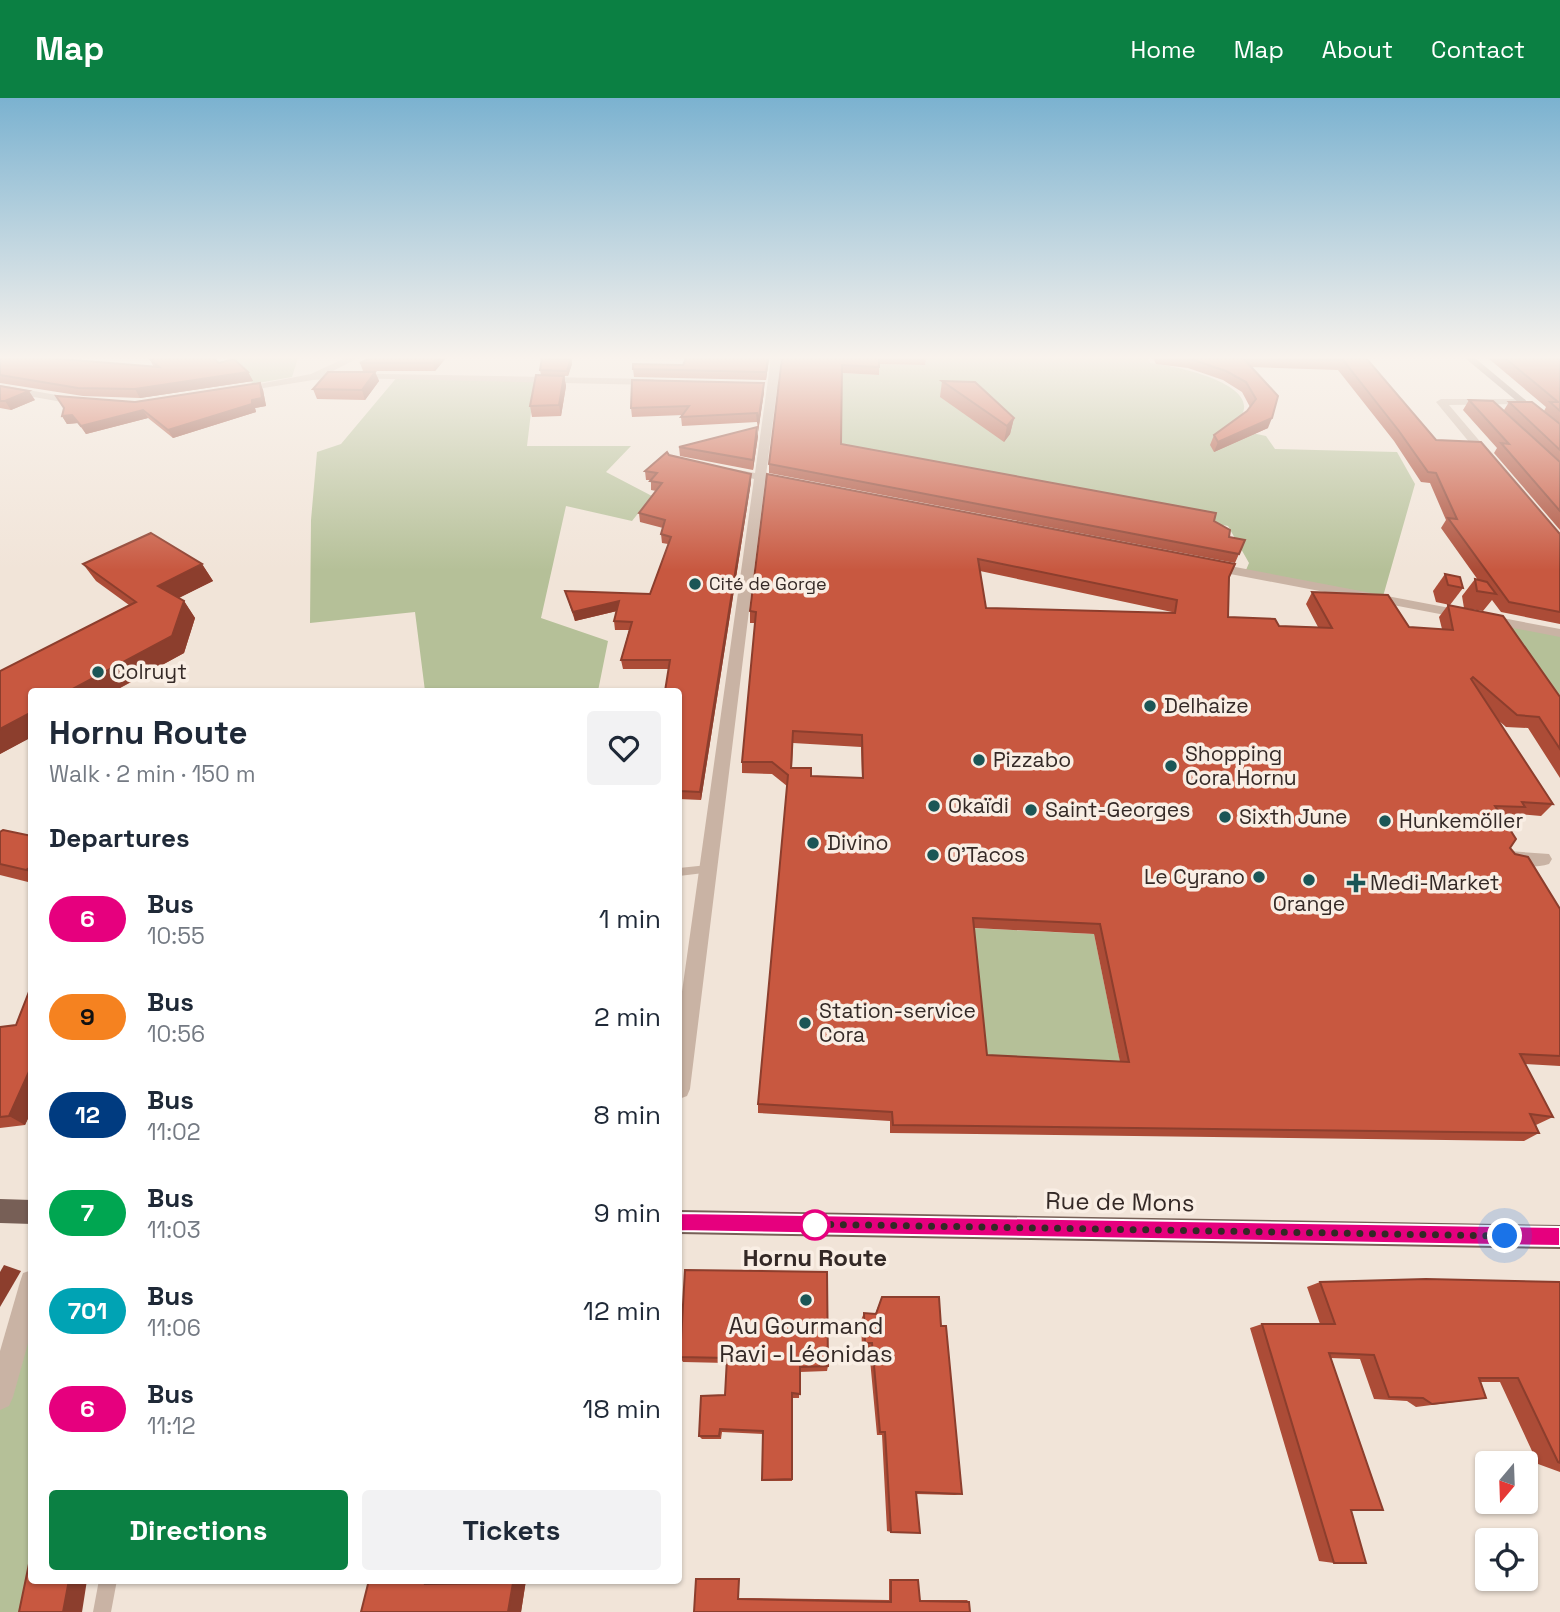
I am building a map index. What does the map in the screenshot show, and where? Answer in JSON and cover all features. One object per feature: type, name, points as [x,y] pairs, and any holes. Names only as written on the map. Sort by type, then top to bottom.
[{"type":"main road","points":[[0,1211],[28,1212]]},
{"type":"main road","name":"Rue de Mons","points":[[682,1222],[1560,1237]]},
{"type":"street","points":[[682,1044],[684,1015],[708,869],[765,429]]},
{"type":"street","points":[[1463,429],[1494,466]]},
{"type":"street","points":[[716,468],[799,484]]},
{"type":"street","points":[[1201,564],[1457,608],[1500,622],[1560,633]]},
{"type":"street","points":[[1500,622],[1515,644]]},
{"type":"street","points":[[1509,858],[1543,859]]},
{"type":"street","points":[[0,1397],[28,1296]]},
{"type":"lane","points":[[682,872],[708,869]]},
{"type":"lane","points":[[102,1612],[107,1584]]},
{"type":"green space","points":[[354,429],[529,429],[527,446],[631,446],[606,472],[652,496],[632,521],[566,506],[541,618],[608,641],[599,688],[425,688],[415,612],[310,623],[311,520],[317,452],[341,444]]},
{"type":"green space","points":[[836,429],[1249,429],[1252,433],[1266,436],[1275,449],[1397,452],[1415,484],[1382,600],[1246,570],[1249,563],[1228,526],[852,457],[834,449]]},
{"type":"green space","points":[[1500,622],[1560,633],[1560,710]]},
{"type":"green space","points":[[969,928],[1094,934],[1122,1071],[983,1064]]},
{"type":"green space","points":[[28,1293],[30,1584],[23,1612],[0,1612],[0,1397]]},
{"type":"building","points":[[751,429],[757,429],[753,460],[679,447]]},
{"type":"building","points":[[773,429],[841,429],[841,444],[1216,513],[1214,521],[1230,530],[1229,537],[1245,540],[1239,554],[769,464]]},
{"type":"building","points":[[1223,429],[1248,429],[1218,442],[1214,435]]},
{"type":"building","points":[[1397,429],[1426,429],[1436,440],[1481,442],[1560,534],[1560,612],[1509,602],[1448,518],[1457,519],[1436,473],[1428,472]]},
{"type":"building","points":[[1495,429],[1523,429],[1560,462],[1560,511],[1501,443],[1509,444]]},
{"type":"building","points":[[1537,429],[1560,429],[1560,450]]},
{"type":"building","points":[[667,452],[669,455],[751,474],[700,792],[682,791],[682,688],[665,688],[670,660],[621,660],[632,622],[614,621],[619,601],[573,612],[565,591],[650,594],[671,537],[661,534],[665,520],[639,513],[662,483],[650,481],[657,473],[645,471]]},
{"type":"building","points":[[767,474],[1235,564],[1229,577],[1228,617],[1275,619],[1279,626],[1332,628],[1312,592],[1388,595],[1409,627],[1453,630],[1448,605],[1503,616],[1560,697],[1560,749],[1539,717],[1517,715],[1473,677],[1471,679],[1553,804],[1522,802],[1525,807],[1495,806],[1516,839],[1510,848],[1515,854],[1528,857],[1560,909],[1560,1056],[1520,1054],[1553,1117],[1530,1114],[1539,1133],[893,1125],[892,1112],[758,1104],[788,775],[772,762],[742,762],[756,612],[750,611]],"holes":[[[978,559],[1177,600],[1175,613],[986,608]],[[793,731],[862,735],[863,778],[811,776],[811,768],[791,768]],[[973,918],[1100,924],[1129,1062],[987,1055]]]},
{"type":"building","points":[[151,533],[202,564],[158,586],[184,601],[172,636],[75,688],[28,688],[28,714],[0,729],[0,671],[136,602],[83,564]]},
{"type":"building","points":[[1445,574],[1460,577],[1463,588],[1448,585]]},
{"type":"building","points":[[1475,579],[1487,582],[1496,594],[1477,591]]},
{"type":"building","points":[[3,830],[28,835],[28,869],[0,864],[0,832]]},
{"type":"building","points":[[28,994],[28,1074],[9,1116],[0,1117],[0,1027],[16,1025]]},
{"type":"building","points":[[685,1270],[827,1272],[828,1366],[800,1367],[800,1394],[792,1393],[792,1479],[762,1480],[763,1431],[720,1429],[719,1436],[699,1436],[701,1396],[725,1395],[727,1358],[682,1357]]},
{"type":"building","points":[[1426,1279],[1560,1282],[1560,1463],[1518,1378],[1479,1378],[1486,1398],[1432,1404],[1423,1398],[1389,1397],[1374,1355],[1329,1353],[1383,1510],[1351,1510],[1366,1563],[1334,1563],[1262,1324],[1335,1324],[1320,1282]]},
{"type":"building","points":[[882,1297],[939,1297],[941,1326],[946,1326],[962,1494],[916,1492],[920,1533],[891,1532],[885,1432],[880,1432],[872,1343],[865,1343],[864,1313],[876,1314]]},
{"type":"building","points":[[28,1569],[28,1584],[68,1584],[63,1612],[19,1612]]},
{"type":"building","points":[[696,1579],[739,1579],[738,1599],[891,1602],[891,1580],[918,1580],[920,1601],[969,1602],[970,1612],[694,1612]]},
{"type":"building","points":[[368,1584],[513,1584],[508,1612],[361,1612]]},
{"type":"bus line","name":"6","points":[[682,1222],[1560,1237]]},
{"type":"place","name":"Cité de Gorge","points":[[695,584]]},
{"type":"place","name":"Colruyt","points":[[98,672]]},
{"type":"place","name":"Delhaize","points":[[1150,706]]},
{"type":"place","name":"Pizzabo","points":[[979,760]]},
{"type":"place","name":"Shopping Cora Hornu","points":[[1171,766]]},
{"type":"place","name":"Okaïdi","points":[[934,806]]},
{"type":"place","name":"Saint-Georges","points":[[1031,810]]},
{"type":"place","name":"Sixth June","points":[[1225,817]]},
{"type":"place","name":"Hunkemöller","points":[[1385,821]]},
{"type":"place","name":"Divino","points":[[813,843]]},
{"type":"place","name":"O'Tacos","points":[[933,855]]},
{"type":"place","name":"Le Cyrano","points":[[1259,877]]},
{"type":"place","name":"Orange","points":[[1309,880]]},
{"type":"place","name":"Medi-Market","points":[[1356,883]]},
{"type":"place","name":"Station-service Cora","points":[[805,1023]]},
{"type":"place","name":"Hornu Route","points":[[815,1225]]},
{"type":"place","name":"Au Gourmand Ravi - Léonidas","points":[[806,1300]]},
{"type":"route","points":[[815,1225],[804,1224],[1505,1236]]}]
